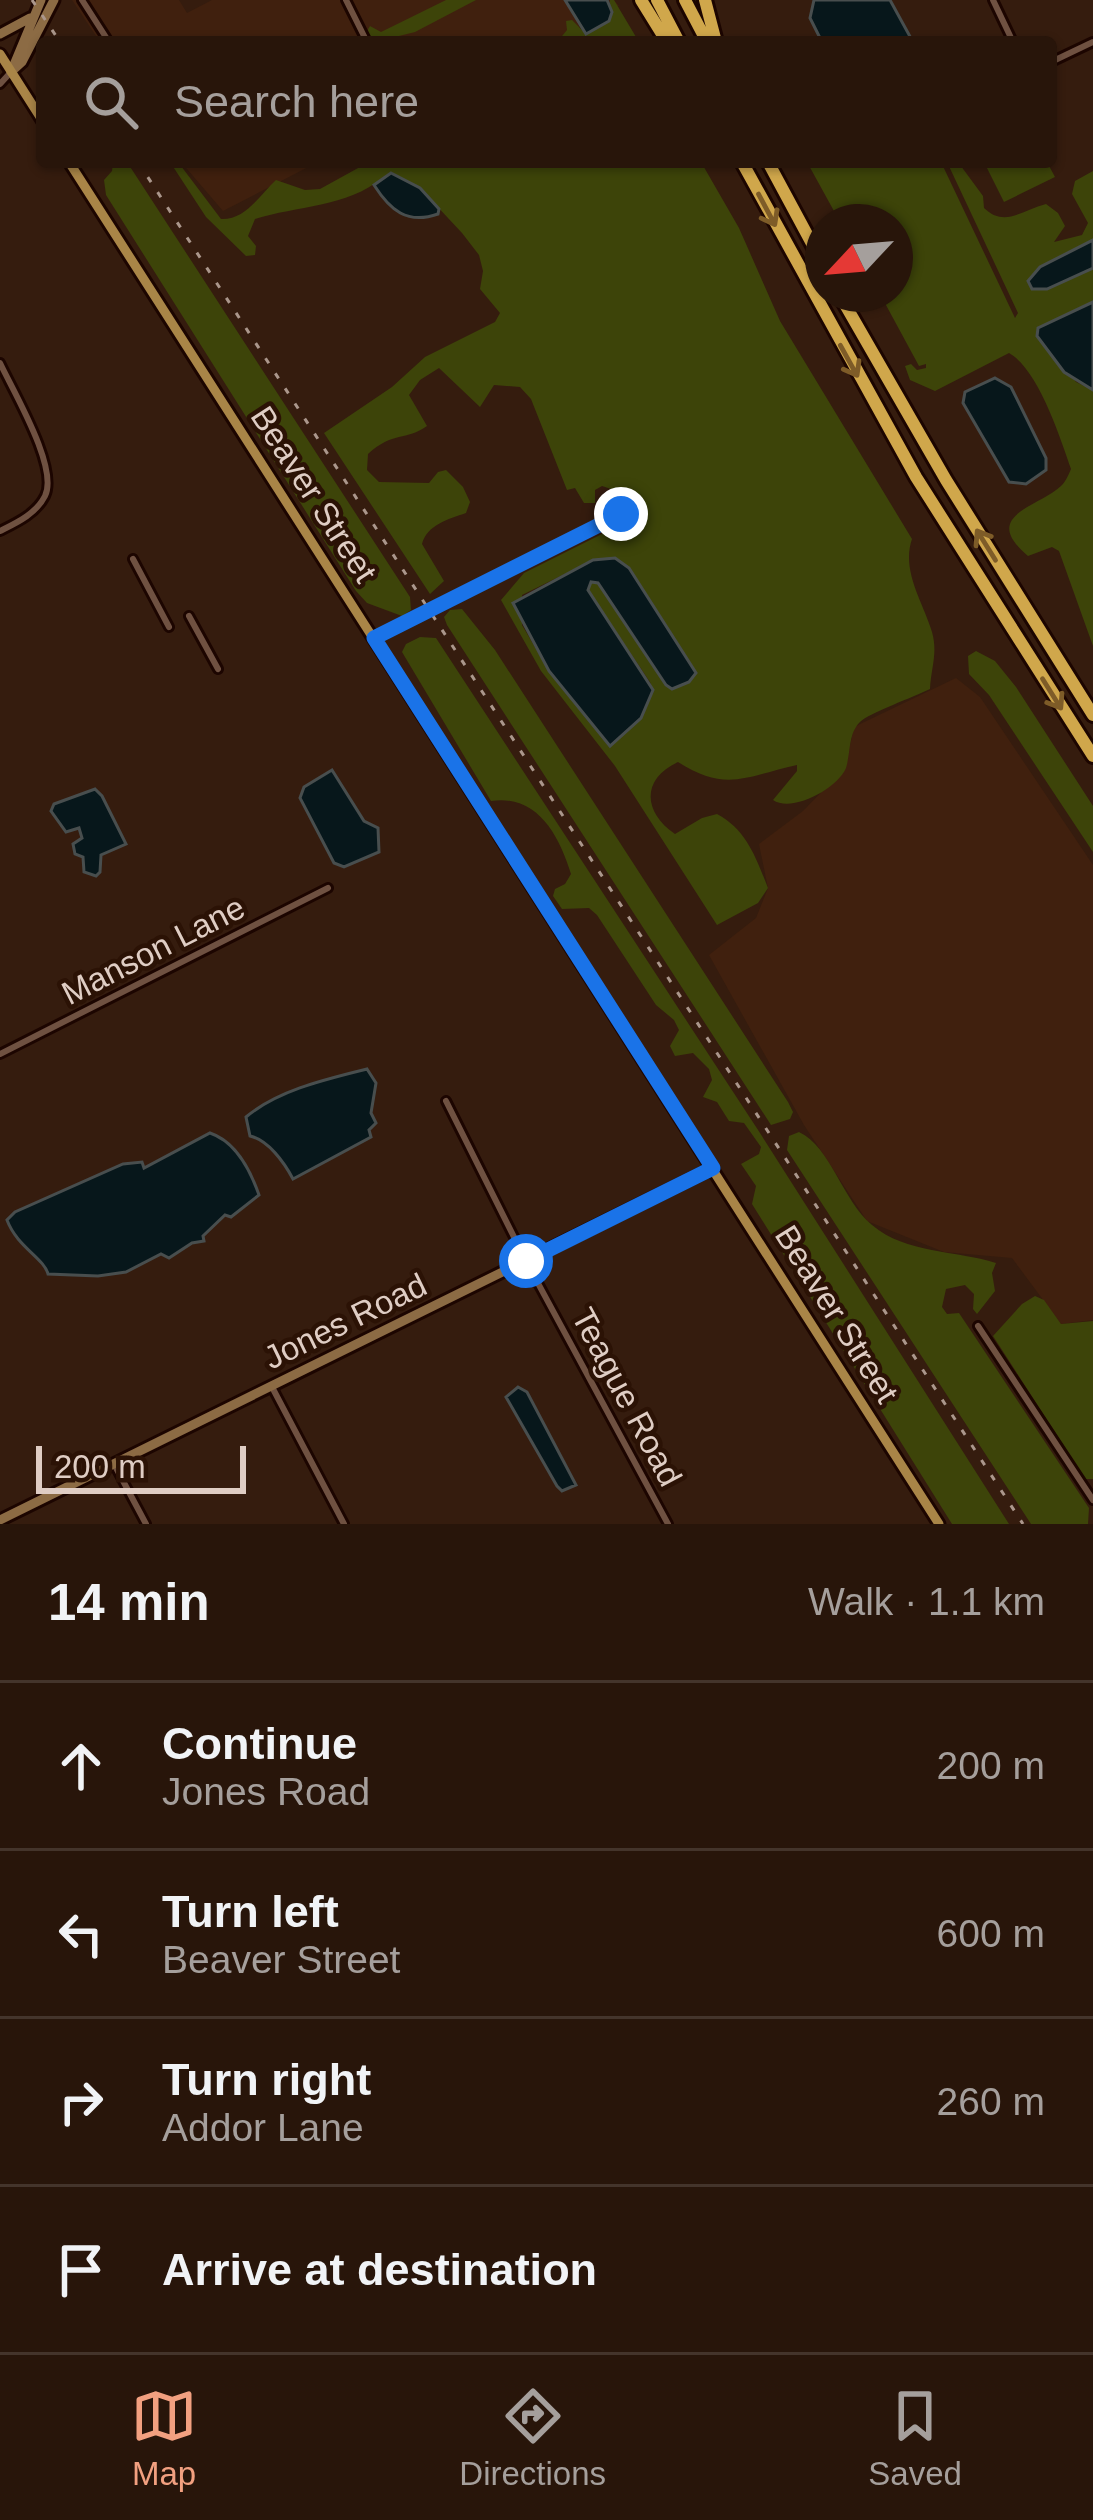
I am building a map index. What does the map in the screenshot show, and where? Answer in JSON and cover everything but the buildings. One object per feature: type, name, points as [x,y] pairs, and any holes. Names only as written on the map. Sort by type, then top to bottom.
[{"type":"highway","points":[[641,0],[663,36]]},
{"type":"highway","points":[[658,0],[676,36]]},
{"type":"highway","points":[[685,0],[703,36]]},
{"type":"highway","points":[[705,0],[714,36]]},
{"type":"highway","points":[[745,168],[916,477],[1093,756]]},
{"type":"highway","points":[[772,168],[805,230]]},
{"type":"highway","points":[[849,312],[958,500],[1093,715]]},
{"type":"main road","points":[[0,54],[36,111]]},
{"type":"main road","name":"Beaver Street","points":[[73,168],[939,1524]]},
{"type":"street","points":[[11,72],[41,0]]},
{"type":"street","points":[[0,84],[22,62],[54,0]]},
{"type":"street","points":[[82,0],[105,36]]},
{"type":"street","points":[[346,0],[364,36]]},
{"type":"street","points":[[993,0],[1010,36]]},
{"type":"street","points":[[0,34],[34,15]]},
{"type":"street","points":[[1057,59],[1093,41]]},
{"type":"street","points":[[0,363],[44,457],[48,476],[44,498],[22,520],[0,531]]},
{"type":"street","points":[[374,638],[621,514]]},
{"type":"street","points":[[133,559],[169,627]]},
{"type":"street","points":[[189,616],[218,669]]},
{"type":"street","name":"Manson Lane","points":[[0,1054],[328,888]]},
{"type":"street","name":"Teague Road","points":[[446,1101],[668,1524]]},
{"type":"street","name":"Jones Road","points":[[0,1520],[713,1168]]},
{"type":"street","points":[[978,1326],[1093,1500]]},
{"type":"street","points":[[272,1387],[344,1524]]},
{"type":"street","points":[[113,1464],[146,1524]]},
{"type":"shaded area","points":[[72,0],[179,0],[187,13],[212,0],[614,0],[619,6],[562,36],[96,36]]},
{"type":"shaded area","points":[[565,0],[607,0],[612,12],[609,21],[586,34]]},
{"type":"shaded area","points":[[814,0],[890,0],[910,36],[819,36],[810,18]]},
{"type":"shaded area","points":[[186,168],[306,168],[223,211]]},
{"type":"shaded area","points":[[391,173],[420,188],[439,209],[438,214],[408,216],[386,202],[374,185]]},
{"type":"shaded area","points":[[1093,240],[1093,268],[1047,289],[1032,289],[1028,281],[1040,267]]},
{"type":"shaded area","points":[[1093,302],[1093,390],[1064,372],[1037,336],[1038,328]]},
{"type":"shaded area","points":[[995,378],[1011,387],[1046,458],[1046,470],[1026,484],[1009,482],[963,403],[965,392]]},
{"type":"shaded area","points":[[615,558],[629,568],[696,673],[689,682],[672,689],[666,685],[598,583],[591,582],[588,590],[653,690],[641,718],[610,746],[549,671],[513,603],[593,560]]},
{"type":"shaded area","points":[[956,678],[980,697],[1093,865],[1093,1320],[1061,1324],[1012,1258],[944,1252],[867,1221],[804,1125],[709,955],[756,918],[768,888],[759,844],[803,811],[845,768],[854,727]]},
{"type":"shaded area","points":[[332,770],[364,821],[378,828],[379,852],[344,867],[334,863],[300,798],[304,787]]},
{"type":"shaded area","points":[[95,789],[126,844],[101,855],[96,876],[84,872],[83,857],[75,854],[73,844],[82,838],[79,828],[66,832],[51,811],[54,804]]},
{"type":"shaded area","points":[[367,1069],[376,1083],[371,1113],[376,1123],[369,1130],[371,1137],[293,1179],[269,1147],[250,1136],[246,1117],[259,1108],[304,1087]]},
{"type":"shaded area","points":[[210,1133],[235,1151],[259,1195],[231,1217],[225,1215],[203,1236],[204,1241],[169,1258],[161,1254],[126,1272],[98,1276],[48,1274],[7,1220],[15,1212],[123,1164],[142,1162],[144,1168]]},
{"type":"shaded area","points":[[518,1387],[527,1392],[576,1485],[562,1491],[557,1486],[506,1397]]},
{"type":"green space","points":[[446,0],[476,0],[415,32],[371,36],[367,31],[370,26],[381,32]]},
{"type":"green space","points":[[610,0],[614,0],[635,36],[562,36],[566,21],[572,20],[586,34],[609,21]]},
{"type":"green space","points":[[131,168],[410,597],[411,610],[402,616],[367,603],[356,591],[106,195],[104,180],[112,171]]},
{"type":"green space","points":[[174,168],[183,168],[221,219],[244,211],[276,180],[305,190],[320,189],[358,168],[704,168],[739,228],[780,321],[912,539],[911,575],[934,647],[930,689],[860,722],[841,776],[813,797],[791,803],[773,800],[797,765],[724,779],[678,762],[657,777],[652,806],[675,834],[717,814],[743,837],[768,888],[758,903],[717,925],[615,766],[541,671],[501,600],[524,573],[632,515],[614,490],[602,486],[595,490],[595,503],[584,503],[575,488],[567,490],[531,399],[520,387],[494,385],[480,407],[439,368],[420,380],[409,395],[427,426],[368,454],[367,470],[379,482],[429,483],[446,470],[470,502],[466,513],[439,524],[425,537],[422,544],[444,581],[430,594],[324,433],[392,387],[425,357],[495,322],[500,313],[480,289],[479,255],[462,233],[420,188],[382,178],[354,195],[255,219],[248,236],[256,246],[255,255],[246,256],[206,217]],"holes":[[[593,560],[689,682],[672,689],[598,583],[592,581],[588,590],[653,690],[641,717],[583,713],[549,671],[522,625],[522,595]]]},
{"type":"green space","points":[[810,168],[944,168],[1015,318],[1018,313],[950,168],[962,168],[983,196],[984,208],[999,217],[1046,204],[1065,226],[1054,242],[1082,235],[1088,223],[1072,194],[1075,181],[1093,171],[1093,240],[1040,267],[1047,289],[1093,268],[1093,302],[1039,328],[1076,382],[1093,390],[1093,646],[1059,551],[1052,547],[1028,556],[1009,531],[1018,514],[1061,486],[1071,469],[1029,373],[1009,353],[935,391],[910,380],[905,366],[911,364],[917,370],[926,364],[919,366],[890,312],[913,312],[913,204],[830,204]]},
{"type":"green space","points":[[987,168],[1050,168],[1055,177],[1004,202]]},
{"type":"green space","points":[[462,609],[495,650],[788,1102],[793,1112],[790,1119],[771,1125],[447,625],[444,617],[450,610]]},
{"type":"green space","points":[[420,637],[436,638],[1009,1524],[952,1524],[752,1204],[756,1186],[741,1164],[759,1154],[761,1147],[744,1123],[729,1121],[717,1102],[703,1097],[712,1080],[709,1069],[693,1053],[675,1056],[670,1046],[679,1030],[674,1020],[656,1005],[597,915],[589,908],[562,909],[553,896],[571,874],[560,845],[533,811],[521,804],[491,801],[402,652]]},
{"type":"green space","points":[[976,651],[995,661],[1016,687],[1093,806],[1093,852],[989,695],[969,674],[968,656]]},
{"type":"green space","points":[[799,1132],[820,1149],[852,1202],[885,1234],[916,1246],[996,1263],[992,1273],[995,1291],[977,1314],[974,1294],[965,1285],[946,1289],[942,1307],[947,1314],[959,1313],[1089,1508],[1088,1524],[1031,1524],[787,1150],[789,1136]]},
{"type":"green space","points":[[1035,1296],[1044,1300],[1061,1324],[1093,1321],[1093,1479],[1085,1479],[993,1336]]},
{"type":"railway","points":[[32,0],[56,36]]},
{"type":"railway","points":[[142,168],[1023,1524]]},
{"type":"route","points":[[526,1261],[713,1168],[374,638],[621,514]]}]
